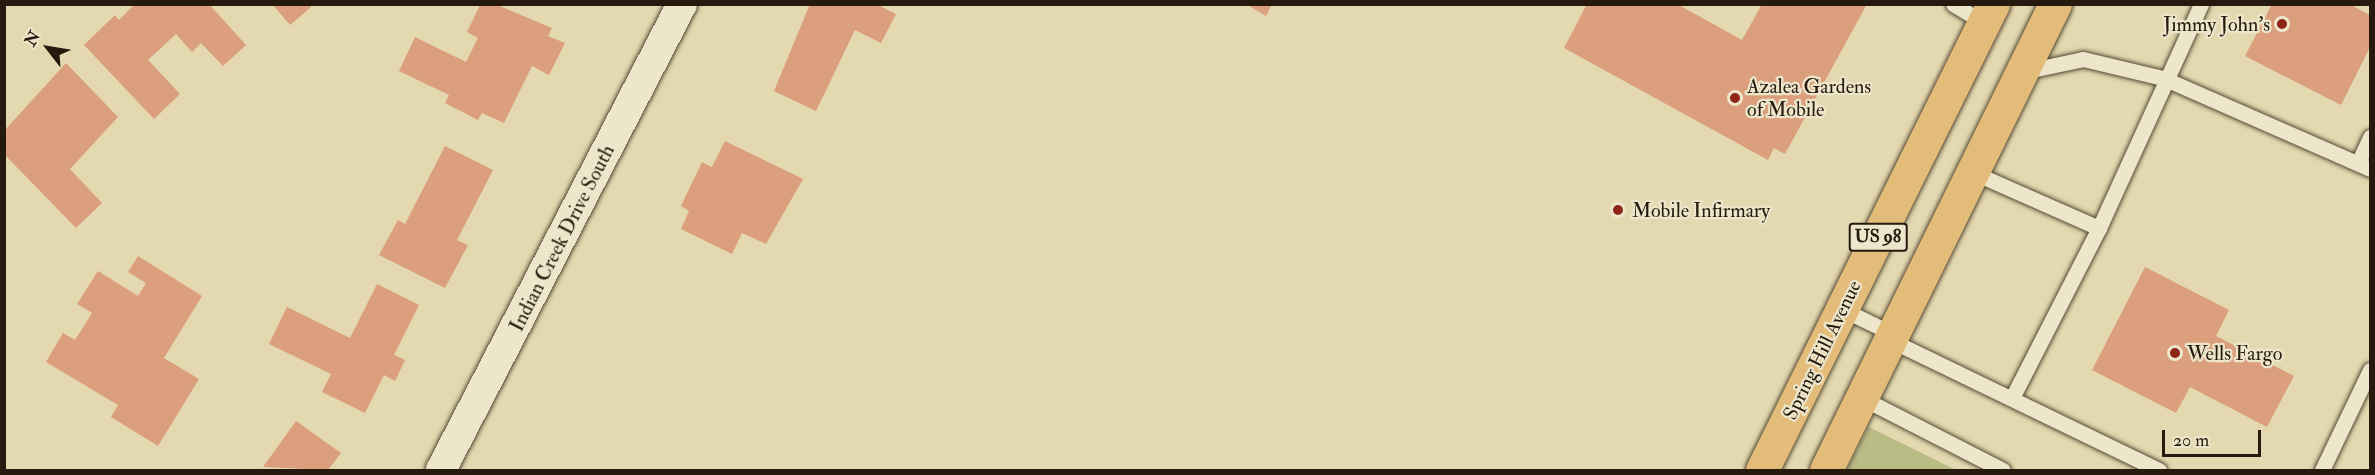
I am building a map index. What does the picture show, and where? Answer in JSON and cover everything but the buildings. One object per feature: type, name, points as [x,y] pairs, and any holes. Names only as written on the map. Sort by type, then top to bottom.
[{"type":"main road","name":"US 98","points":[[1826,471],[2055,4]]},
{"type":"main road","name":"Spring Hill Avenue","points":[[1762,471],[1989,14]]},
{"type":"street","name":"Indian Creek Drive South","points":[[441,471],[682,4]]},
{"type":"lane","points":[[1953,4],[1989,14]]},
{"type":"lane","points":[[2013,396],[2099,228],[2163,78],[2201,4]]},
{"type":"lane","points":[[2022,72],[2083,59],[2163,78],[2364,166],[2370,137]]},
{"type":"lane","points":[[1972,172],[2099,228]]},
{"type":"lane","points":[[1842,309],[1891,337],[1986,382],[2159,471]]},
{"type":"lane","points":[[2322,471],[2370,370]]},
{"type":"lane","points":[[1862,398],[2003,471]]},
{"type":"green space","points":[[1869,427],[1956,470],[1847,470]]},
{"type":"place","name":"Jimmy John's","points":[[2282,24]]},
{"type":"place","name":"Azalea Gardens of Mobile","points":[[1735,98]]},
{"type":"place","name":"Mobile Infirmary","points":[[1618,210]]},
{"type":"place","name":"Wells Fargo","points":[[2175,353]]}]
